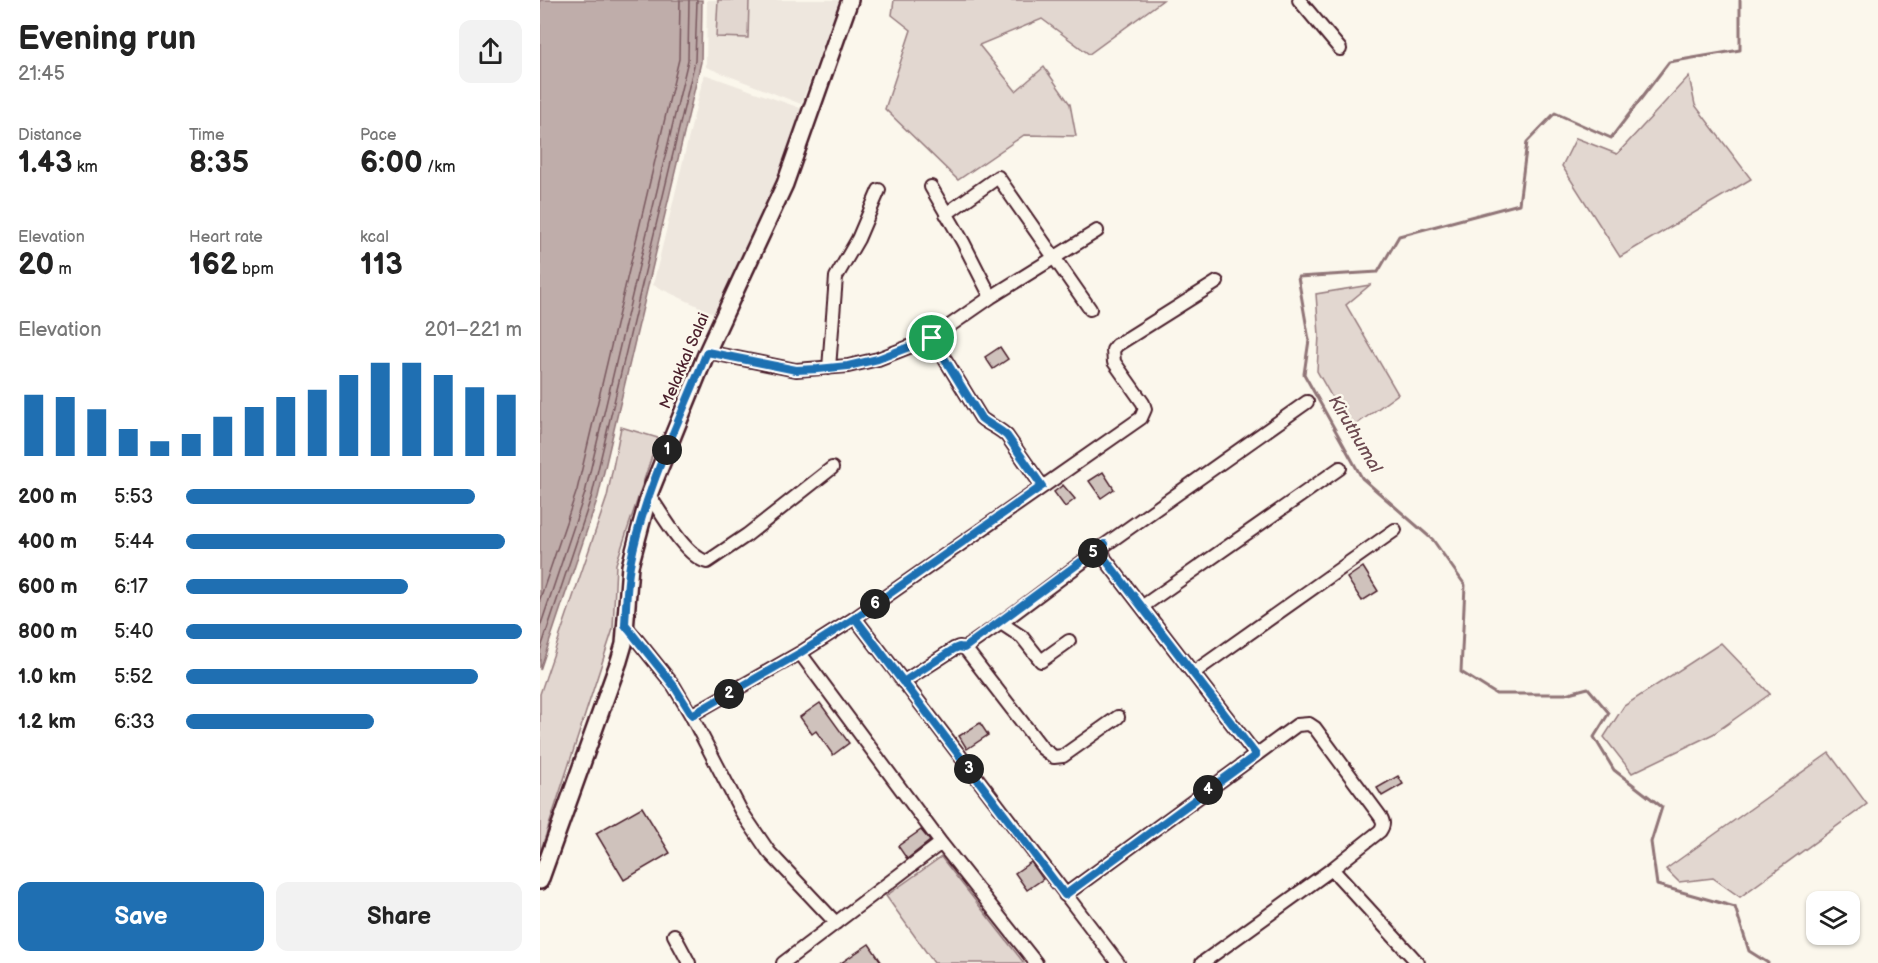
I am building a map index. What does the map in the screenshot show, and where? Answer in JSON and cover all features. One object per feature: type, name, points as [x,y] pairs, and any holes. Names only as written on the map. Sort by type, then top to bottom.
[{"type":"main road","name":"Melakkal Salai","points":[[540,881],[624,644],[630,566],[649,495],[707,352],[785,184],[850,0]]},
{"type":"street","points":[[1299,0],[1340,49]]},
{"type":"street","points":[[946,214],[998,177],[1090,309]]},
{"type":"street","points":[[931,187],[991,297]]},
{"type":"street","points":[[829,368],[836,277],[858,239],[879,190]]},
{"type":"street","points":[[707,352],[796,370],[829,368],[878,359],[932,338],[991,297],[1097,231]]},
{"type":"street","points":[[692,715],[800,653],[855,618],[1141,418],[1144,413],[1143,403],[1114,362],[1113,350],[1117,345],[1216,282]]},
{"type":"street","points":[[932,338],[981,418],[1001,429],[1042,486]]},
{"type":"street","points":[[903,682],[954,649],[964,648],[1105,544],[1307,402]]},
{"type":"street","points":[[649,495],[690,553],[700,561],[707,562],[747,535],[832,468]]},
{"type":"street","points":[[1143,606],[1340,468]]},
{"type":"street","points":[[1193,672],[1395,530]]},
{"type":"street","points":[[1105,544],[1102,549],[1105,559],[1256,755]]},
{"type":"street","points":[[855,618],[1118,963]]},
{"type":"street","points":[[1001,622],[1022,638],[1041,661],[1069,641]]},
{"type":"street","points":[[625,625],[674,686],[692,715],[741,811],[763,844],[836,923]]},
{"type":"street","points":[[964,648],[1042,748],[1054,757],[1063,756],[1118,717]]},
{"type":"street","points":[[800,653],[941,843],[1036,963]]},
{"type":"street","points":[[1065,895],[1297,725],[1309,724],[1315,728],[1380,816],[1383,821],[1380,831],[1332,869],[1202,963]]},
{"type":"street","points":[[783,963],[941,843]]},
{"type":"street","points":[[1332,869],[1419,963]]},
{"type":"street","points":[[674,935],[689,963]]},
{"type":"shaded area","points":[[707,0],[840,0],[801,104],[706,67]]},
{"type":"shaded area","points":[[718,0],[749,0],[748,38],[716,37]]},
{"type":"shaded area","points":[[894,0],[1163,0],[1089,54],[1042,19],[979,45],[1016,91],[1044,67],[1070,104],[1076,136],[1024,135],[958,180],[885,109],[911,30],[892,15]]},
{"type":"shaded area","points":[[704,74],[803,109],[774,187],[715,314],[653,285]]},
{"type":"shaded area","points":[[1689,76],[1695,105],[1751,179],[1620,257],[1562,166],[1576,138],[1617,154]]},
{"type":"shaded area","points":[[1370,285],[1346,305],[1398,394],[1350,429],[1317,371],[1319,335],[1316,294]]},
{"type":"shaded area","points":[[621,427],[658,438],[616,564],[613,629],[540,853],[540,694],[607,497]]},
{"type":"shaded area","points":[[1721,643],[1770,694],[1713,734],[1632,773],[1604,737],[1624,706]]},
{"type":"shaded area","points":[[1829,753],[1867,804],[1740,897],[1713,878],[1679,882],[1666,869]]},
{"type":"shaded area","points":[[941,857],[1024,963],[934,963],[886,896]]},
{"type":"water","points":[[540,0],[702,0],[701,62],[598,497],[540,670]]},
{"type":"building","points":[[1000,347],[1008,359],[993,369],[985,357]]},
{"type":"building","points":[[1103,472],[1114,489],[1101,498],[1089,481]]},
{"type":"building","points":[[1063,485],[1075,499],[1065,507],[1054,492]]},
{"type":"building","points":[[1363,567],[1378,591],[1362,601],[1347,578]]},
{"type":"building","points":[[820,703],[849,743],[833,755],[816,731],[812,734],[800,717]]},
{"type":"building","points":[[980,723],[988,735],[967,749],[959,736]]},
{"type":"building","points":[[1398,776],[1403,784],[1382,796],[1377,788]]},
{"type":"building","points":[[642,807],[670,853],[624,880],[596,833]]},
{"type":"building","points":[[921,830],[930,841],[907,859],[898,846]]},
{"type":"building","points":[[1031,862],[1043,879],[1027,890],[1015,873]]},
{"type":"building","points":[[869,944],[882,963],[841,963]]},
{"type":"waterway","name":"Kiruthumal","points":[[1740,0],[1740,50],[1669,62],[1611,138],[1555,113],[1527,142],[1519,204],[1399,236],[1378,272],[1298,277],[1309,340],[1304,374],[1362,478],[1433,540],[1465,585],[1461,672],[1496,694],[1565,694],[1588,688],[1609,713],[1594,737],[1614,770],[1662,807],[1651,842],[1657,885],[1735,907],[1749,951],[1768,963]]},
{"type":"route","points":[[932,338],[878,359],[848,366],[818,369],[796,370],[707,352],[649,495],[639,527],[630,566],[625,625],[674,686],[692,715],[800,653],[855,618],[903,682],[1065,895],[1256,755],[1105,559],[1102,549],[1105,544],[964,648],[954,649],[903,682],[855,618],[1042,486],[1001,429],[981,418],[932,338]]}]
